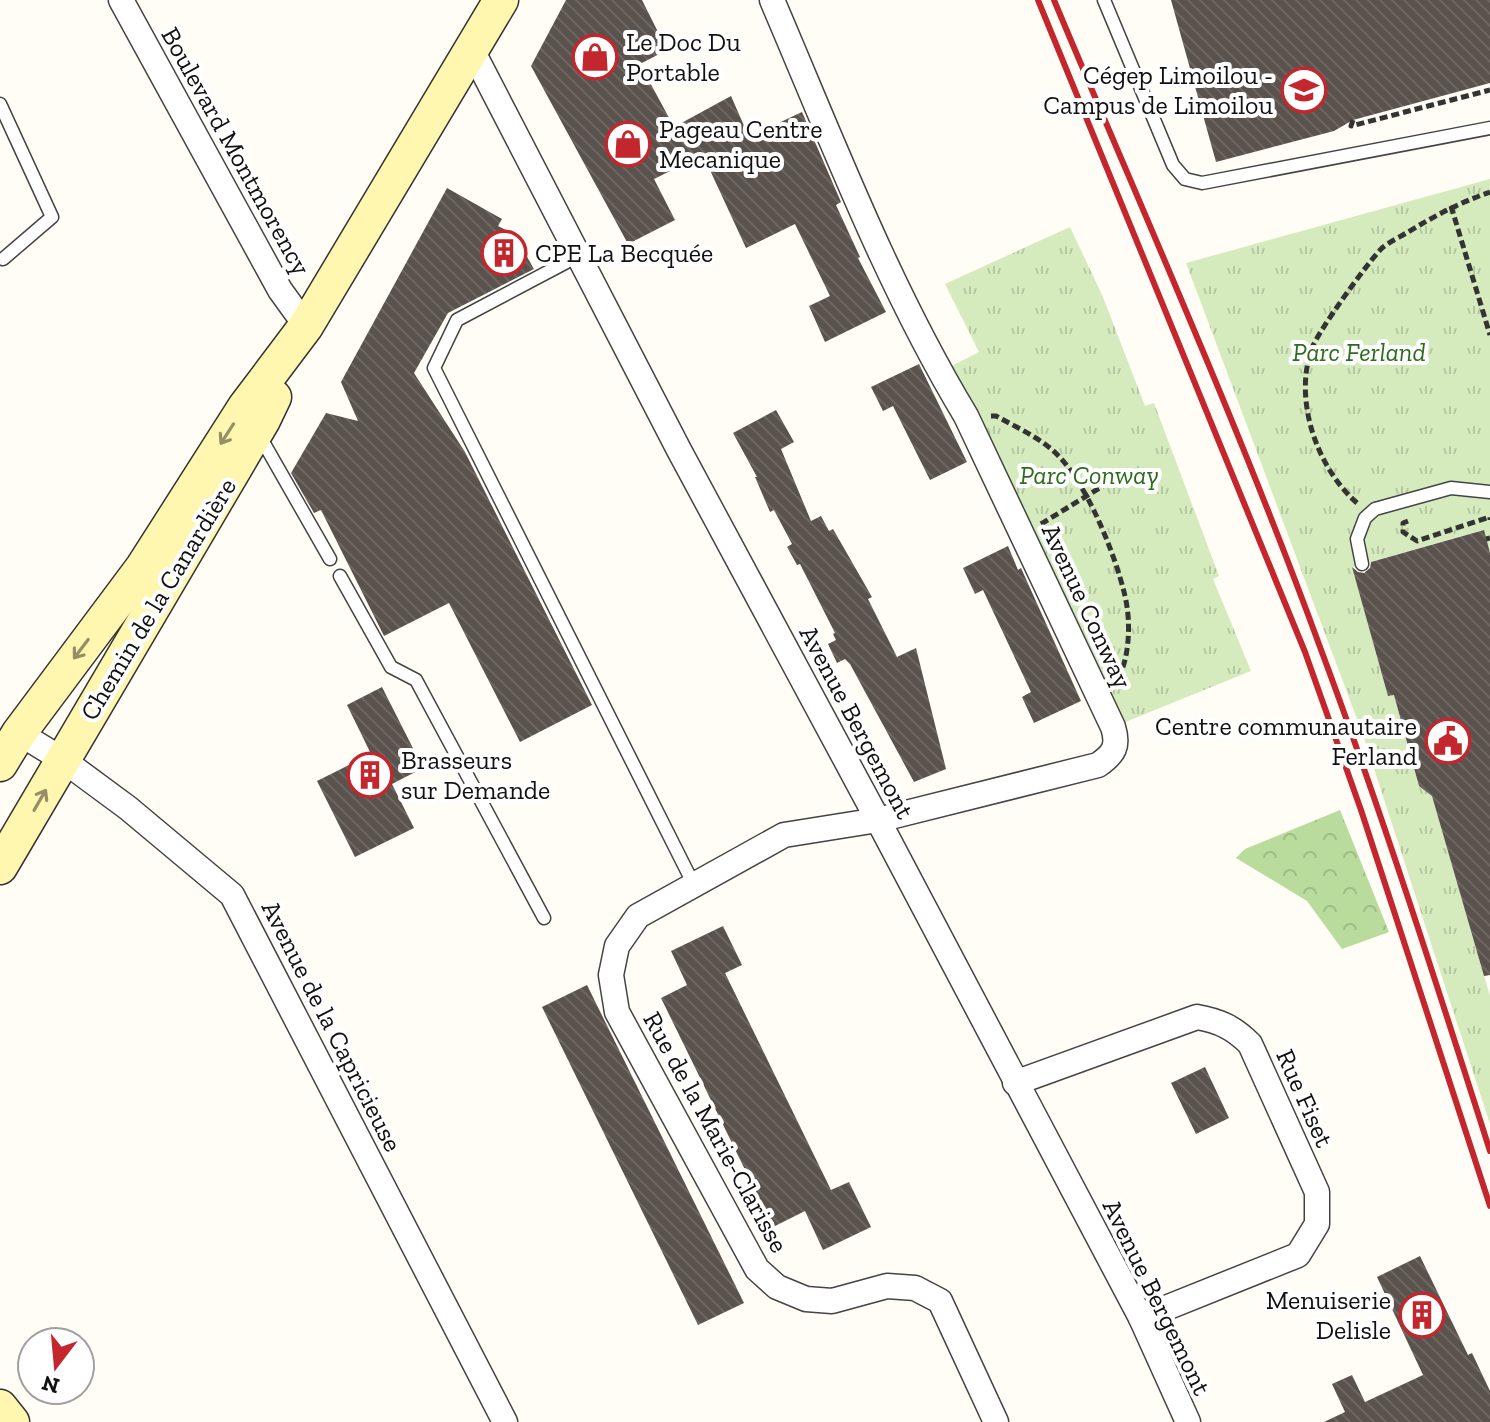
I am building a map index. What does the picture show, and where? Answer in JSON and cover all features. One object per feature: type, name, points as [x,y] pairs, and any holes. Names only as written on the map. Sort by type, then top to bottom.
[{"type":"main road","name":"Chemin de la Canardière","points":[[0,764],[14,730],[143,567],[245,407],[306,326],[501,0]]},
{"type":"main road","name":"Chemin de la Canardière","points":[[0,867],[257,431],[306,326]]},
{"type":"main road","points":[[0,1407],[12,1422]]},
{"type":"street","name":"Boulevard Montmorency","points":[[121,0],[280,290],[306,326]]},
{"type":"street","name":"Avenue Conway","points":[[772,0],[856,199],[940,372],[966,416],[1117,741],[1112,755],[1098,765],[878,820]]},
{"type":"street","name":"Avenue Bergemont","points":[[472,50],[679,450],[1141,1318],[1188,1422]]},
{"type":"street","name":"Avenue de la Capricieuse","points":[[14,730],[63,760],[128,808],[232,895],[505,1422]]},
{"type":"street","name":"Rue de la Marie-Clarisse","points":[[878,820],[784,835],[638,916],[617,946],[611,975],[617,1012],[757,1269],[777,1287],[806,1299],[832,1301],[887,1286],[915,1288],[940,1301],[996,1422]]},
{"type":"street","name":"Rue Fiset","points":[[1015,1083],[1197,1017],[1216,1020],[1235,1029],[1250,1044],[1317,1192],[1317,1224],[1298,1255],[1141,1318]]},
{"type":"lane","points":[[1104,0],[1173,165],[1185,179],[1202,183],[1490,128]]},
{"type":"lane","points":[[0,104],[52,217],[3,259]]},
{"type":"lane","points":[[578,256],[457,320],[434,368],[694,885]]},
{"type":"lane","points":[[257,431],[330,559]]},
{"type":"lane","points":[[1362,564],[1357,539],[1365,518],[1375,509],[1451,488],[1490,492]]},
{"type":"lane","points":[[340,576],[391,667],[416,680],[544,918]]},
{"type":"path","points":[[1353,120],[1351,126],[1490,90]]},
{"type":"path","points":[[1370,514],[1335,480],[1319,448],[1304,394],[1312,347],[1383,247],[1451,206],[1490,192]]},
{"type":"path","points":[[1451,206],[1490,335]]},
{"type":"path","points":[[966,416],[996,416],[1052,449],[1081,485],[1102,528],[1125,596],[1129,631],[1120,675],[1101,702]]},
{"type":"path","points":[[1023,535],[1111,481]]},
{"type":"path","points":[[1416,519],[1403,523],[1403,532],[1417,541],[1490,517],[1490,520]]},
{"type":"green space","name":"Parc Ferland","points":[[1490,179],[1490,553],[1483,530],[1352,567],[1388,696],[1394,695],[1419,786],[1430,788],[1490,996],[1490,1124],[1363,735],[1186,263]]},
{"type":"green space","name":"Parc Conway","points":[[1070,227],[1103,297],[1145,406],[1154,403],[1219,576],[1213,579],[1251,671],[1113,727],[940,372],[979,352],[945,284]]},
{"type":"green space","points":[[1340,810],[1389,932],[1342,949],[1307,901],[1236,858],[1245,849]]},
{"type":"building","points":[[566,0],[642,0],[667,50],[640,64],[674,127],[731,96],[749,137],[802,112],[841,202],[836,205],[858,258],[886,312],[825,342],[809,306],[830,296],[795,224],[746,248],[703,155],[654,179],[675,220],[628,244],[531,66]]},
{"type":"building","points":[[1171,0],[1490,0],[1490,83],[1353,120],[1334,131],[1216,162]]},
{"type":"building","points":[[447,188],[502,219],[498,226],[514,234],[534,269],[448,313],[414,373],[465,452],[592,705],[520,742],[449,603],[384,636],[321,510],[314,513],[291,473],[326,413],[358,421],[341,382]]},
{"type":"building","points":[[919,364],[967,462],[930,480],[893,406],[883,411],[871,387]]},
{"type":"building","points":[[776,410],[794,442],[781,449],[811,521],[821,516],[829,531],[833,529],[872,597],[868,599],[897,657],[916,648],[946,769],[914,782],[850,664],[845,659],[837,663],[828,644],[836,640],[835,633],[800,564],[797,565],[787,547],[792,544],[774,510],[770,512],[757,477],[733,433]]},
{"type":"building","name":"Centre communautaire Ferland","points":[[1484,530],[1490,553],[1490,975],[1484,976],[1432,796],[1419,786],[1394,695],[1388,696],[1352,567],[1364,573],[1371,562]]},
{"type":"building","points":[[1008,546],[1081,701],[1034,723],[1022,697],[1031,692],[983,590],[975,594],[963,568]]},
{"type":"building","name":"Brasseurs sur Demande","points":[[382,687],[423,768],[392,784],[414,828],[355,857],[317,781],[371,754],[347,705]]},
{"type":"building","points":[[723,926],[742,965],[725,973],[831,1190],[849,1182],[871,1227],[823,1250],[805,1211],[773,1227],[661,998],[687,985],[671,951]]},
{"type":"building","points":[[587,985],[744,1303],[698,1325],[542,1007]]},
{"type":"building","points":[[1205,1067],[1229,1118],[1196,1134],[1171,1083]]},
{"type":"building","name":"Menuiserie Delisle","points":[[1420,1256],[1468,1355],[1472,1353],[1490,1391],[1490,1422],[1324,1422],[1345,1412],[1332,1384],[1352,1375],[1365,1402],[1423,1375],[1377,1277]]},
{"type":"railway","points":[[1038,0],[1305,652],[1361,810],[1490,1206]]},
{"type":"railway","points":[[1054,0],[1289,565],[1387,835],[1490,1151]]},
{"type":"place","name":"Le Doc Du Portable","points":[[595,57]]},
{"type":"place","name":"Cégep Limoilou - Campus de Limoilou","points":[[1304,90]]},
{"type":"place","name":"Pageau Centre Mecanique","points":[[628,144]]},
{"type":"place","name":"CPE La Becquée","points":[[504,253]]},
{"type":"place","name":"Centre communautaire Ferland","points":[[1448,741]]},
{"type":"place","name":"Brasseurs sur Demande","points":[[370,775]]},
{"type":"place","name":"Menuiserie Delisle","points":[[1422,1315]]}]
